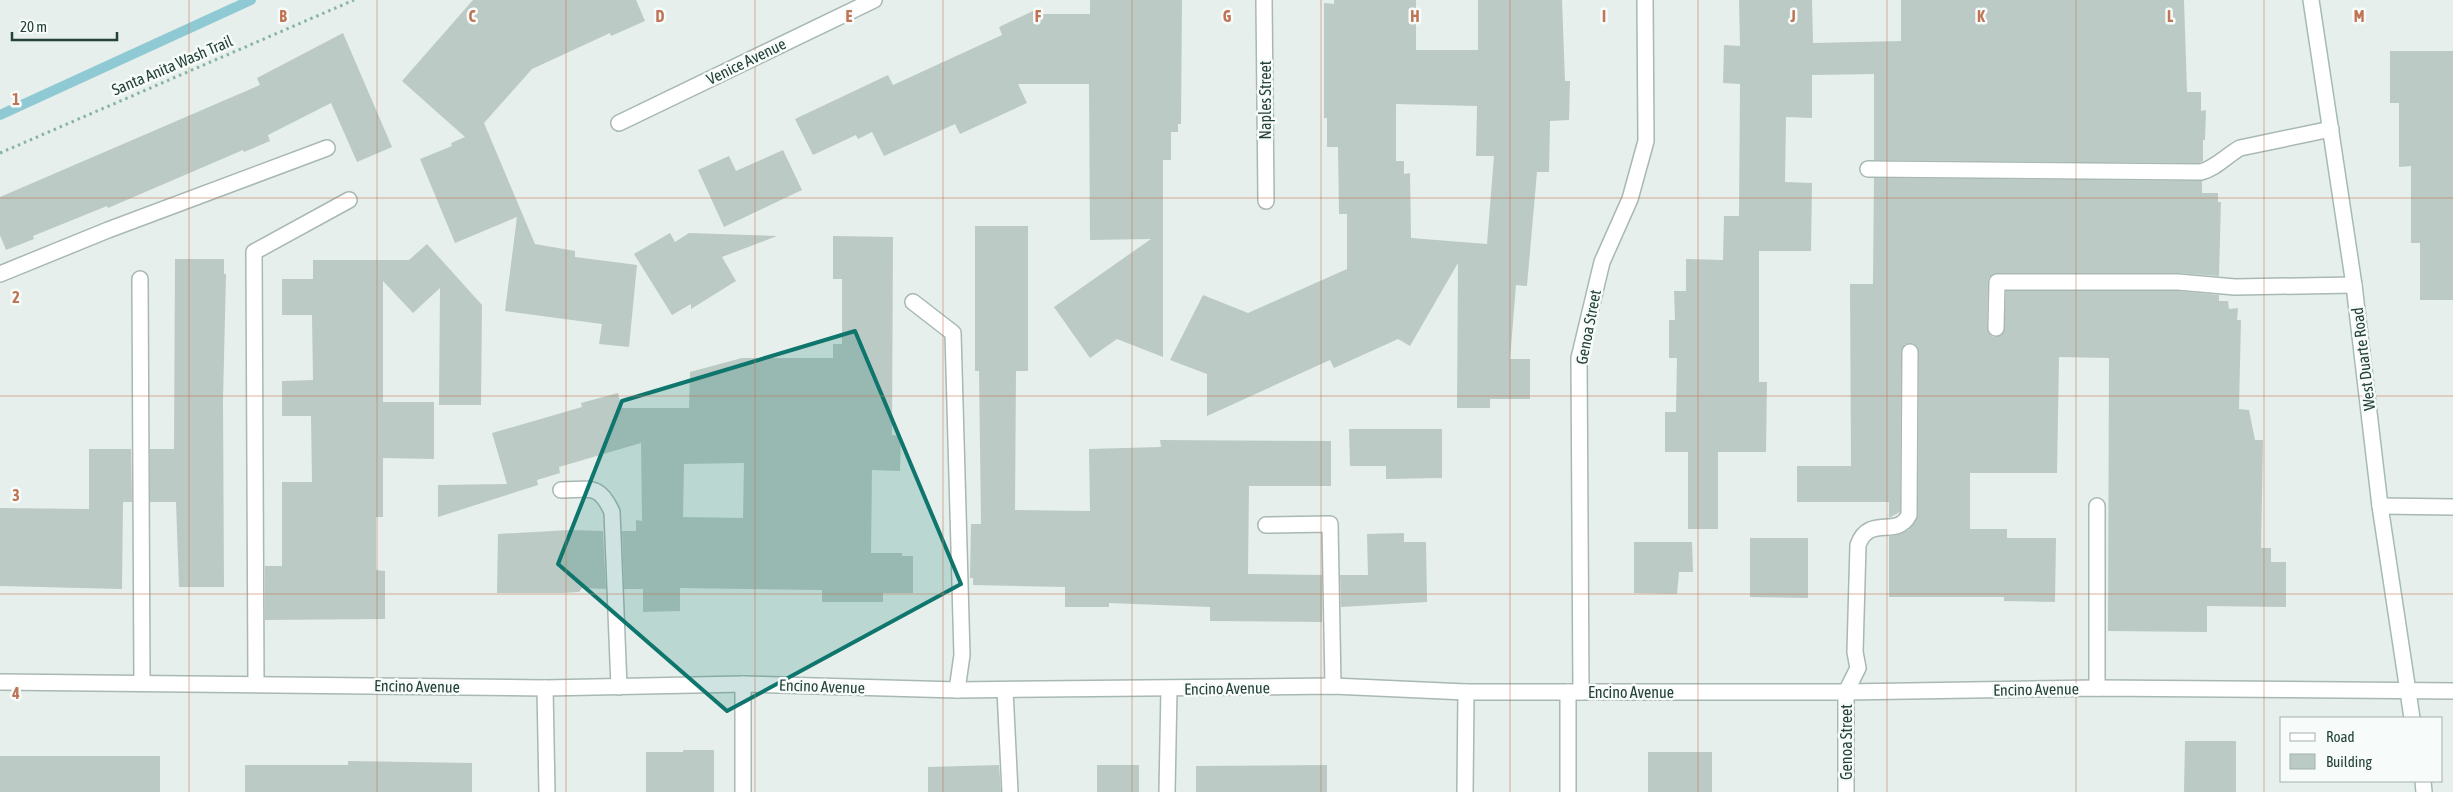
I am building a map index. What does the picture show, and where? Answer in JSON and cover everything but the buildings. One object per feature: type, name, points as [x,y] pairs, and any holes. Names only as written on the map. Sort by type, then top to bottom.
[{"type":"street","name":"Venice Avenue","points":[[619,123],[874,0]]},
{"type":"street","name":"Naples Street","points":[[1264,0],[1266,201]]},
{"type":"street","name":"Genoa Street","points":[[1568,792],[1574,692],[1579,358],[1602,262],[1630,199],[1646,141],[1646,0]]},
{"type":"street","name":"West Duarte Road","points":[[2311,0],[2354,285],[2380,506],[2412,717]]},
{"type":"street","points":[[1868,169],[2201,172],[2212,169],[2228,155],[2240,148],[2331,129]]},
{"type":"street","points":[[0,274],[108,230],[327,148]]},
{"type":"street","points":[[256,683],[254,252],[349,200]]},
{"type":"street","points":[[140,279],[142,682]]},
{"type":"street","points":[[1996,328],[1996,282],[2178,282],[2235,287],[2354,285]]},
{"type":"street","points":[[913,302],[953,333],[962,654],[957,690]]},
{"type":"street","points":[[1846,692],[1858,668],[1855,652],[1858,545],[1862,535],[1868,529],[1899,526],[1906,522],[1909,515],[1910,352]]},
{"type":"street","points":[[561,490],[592,490],[605,496],[612,512],[618,687]]},
{"type":"street","points":[[2097,506],[2097,688]]},
{"type":"street","points":[[2380,506],[2453,507]]},
{"type":"street","points":[[1266,525],[1330,524],[1333,686]]},
{"type":"street","name":"Encino Avenue","points":[[0,682],[256,683],[546,688],[743,684],[957,690],[1333,686],[1466,692],[1846,692],[2097,688],[2453,691]]},
{"type":"street","points":[[743,684],[743,792]]},
{"type":"street","points":[[546,688],[547,792]]},
{"type":"street","points":[[1167,792],[1169,689]]},
{"type":"street","points":[[1005,690],[1010,792]]},
{"type":"street","points":[[1465,792],[1466,692]]},
{"type":"street","name":"Genoa Street","points":[[1846,692],[1846,792]]},
{"type":"path","name":"Santa Anita Wash Trail","points":[[0,153],[354,0]]},
{"type":"highlighted area","points":[[855,331],[961,584],[727,711],[558,564],[622,401]]},
{"type":"waterway","points":[[0,115],[251,0]]}]
